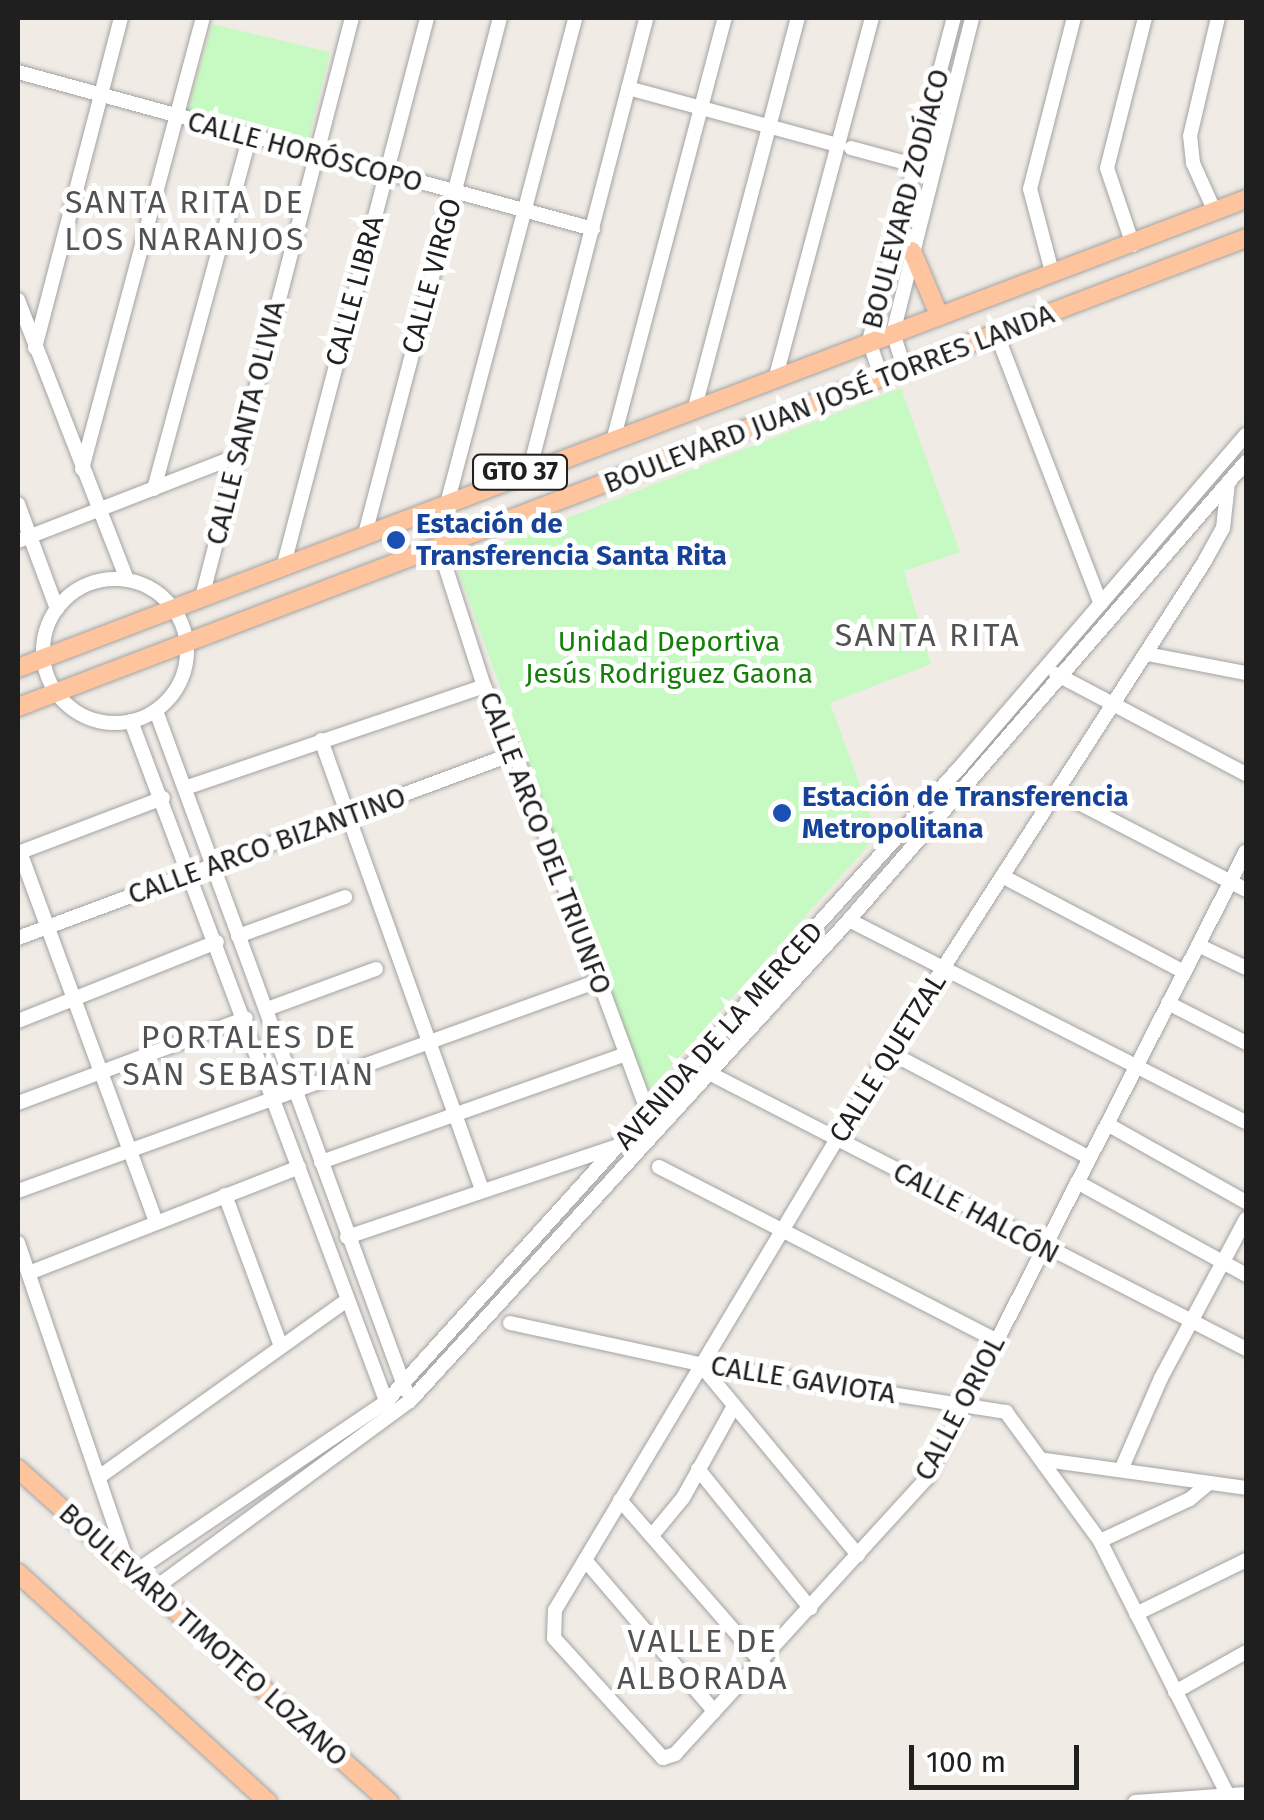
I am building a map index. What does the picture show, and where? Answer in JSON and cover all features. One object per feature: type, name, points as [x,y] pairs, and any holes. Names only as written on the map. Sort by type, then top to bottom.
[{"type":"main road","name":"BOULEVARD JUAN JOSÉ TORRES LANDA","points":[[18,668],[530,468],[1246,199]]},
{"type":"main road","name":"BOULEVARD JUAN JOSÉ TORRES LANDA","points":[[18,707],[440,550],[1246,238]]},
{"type":"main road","points":[[912,251],[939,316]]},
{"type":"main road","name":"BOULEVARD TIMOTEO LOZANO","points":[[18,1468],[389,1802]]},
{"type":"main road","points":[[18,1572],[268,1802]]},
{"type":"street","points":[[34,348],[122,18]]},
{"type":"street","points":[[82,469],[203,18]]},
{"type":"street","name":"CALLE SANTA OLIVIA","points":[[202,597],[235,457],[352,18]]},
{"type":"street","name":"CALLE LIBRA","points":[[284,564],[426,18]]},
{"type":"street","name":"CALLE VIRGO","points":[[364,534],[500,18]]},
{"type":"street","points":[[448,500],[574,18]]},
{"type":"street","points":[[530,468],[646,18]]},
{"type":"street","points":[[614,437],[725,18]]},
{"type":"street","points":[[696,406],[798,18]]},
{"type":"street","points":[[776,376],[844,146],[872,18]]},
{"type":"street","name":"BOULEVARD ZODÍACO","points":[[882,379],[869,341],[954,18]]},
{"type":"street","name":"BOULEVARD ZODÍACO","points":[[905,370],[893,333],[972,18]]},
{"type":"street","points":[[1052,272],[1030,189],[1074,18]]},
{"type":"street","points":[[1133,244],[1107,168],[1146,18]]},
{"type":"street","points":[[1215,212],[1190,147],[1218,18]]},
{"type":"street","name":"CALLE HORÓSCOPO","points":[[18,72],[593,229]]},
{"type":"street","points":[[628,88],[914,165]]},
{"type":"street","points":[[154,488],[249,138]]},
{"type":"street","points":[[18,300],[127,580]]},
{"type":"street","points":[[998,335],[1100,604]]},
{"type":"street","name":"AVENIDA DE LA MERCED","points":[[131,1570],[386,1402],[1047,668],[1246,435]]},
{"type":"street","points":[[24,538],[235,457]]},
{"type":"street","name":"AVENIDA DE LA MERCED","points":[[151,1591],[392,1418],[410,1401],[662,1130],[849,920],[1246,462]]},
{"type":"street","name":"CALLE QUETZAL","points":[[554,1638],[554,1610],[700,1364],[890,1052],[1224,528],[1228,483]]},
{"type":"street","points":[[18,504],[24,538],[57,608]]},
{"type":"street","name":"CALLE ARCO DEL TRIUNFO","points":[[440,550],[484,686],[516,753],[646,1117]]},
{"type":"street","points":[[127,580],[153,590],[173,608],[188,646],[180,682],[156,711],[132,721],[81,715],[56,692],[43,658],[57,608],[88,585],[127,580]]},
{"type":"street","points":[[1147,654],[1246,673]]},
{"type":"street","points":[[1047,668],[1246,774]]},
{"type":"street","points":[[185,788],[484,686]]},
{"type":"street","points":[[156,711],[410,1401]]},
{"type":"street","points":[[132,721],[191,870],[392,1418]]},
{"type":"street","points":[[322,740],[425,1039],[481,1187]]},
{"type":"street","name":"CALLE ARCO BIZANTINO","points":[[18,938],[212,862],[516,753]]},
{"type":"street","points":[[1056,791],[1246,890]]},
{"type":"street","points":[[156,1221],[77,997],[19,852],[163,798]]},
{"type":"street","name":"CALLE ORIOL","points":[[554,1638],[663,1758],[672,1757],[927,1478],[1246,850]]},
{"type":"street","points":[[1002,876],[1184,972]]},
{"type":"street","points":[[238,936],[344,896]]},
{"type":"street","points":[[849,920],[1246,1122]]},
{"type":"street","points":[[18,1020],[217,942]]},
{"type":"street","points":[[1198,945],[1246,968]]},
{"type":"street","points":[[266,1009],[376,968]]},
{"type":"street","points":[[18,1191],[425,1039],[598,980]]},
{"type":"street","points":[[1168,1003],[1246,1043]]},
{"type":"street","points":[[18,1102],[246,1018]]},
{"type":"street","points":[[890,1052],[1090,1158]]},
{"type":"street","points":[[321,1162],[626,1054]]},
{"type":"street","name":"CALLE HALCÓN","points":[[709,1073],[1246,1349]]},
{"type":"street","points":[[646,1117],[662,1130]]},
{"type":"street","points":[[1106,1124],[1246,1202]]},
{"type":"street","points":[[347,1237],[481,1187],[621,1145]]},
{"type":"street","points":[[29,1273],[300,1167]]},
{"type":"street","points":[[659,1167],[784,1227],[996,1340]]},
{"type":"street","points":[[1077,1182],[1246,1275]]},
{"type":"street","points":[[225,1194],[281,1346]]},
{"type":"street","points":[[1121,1470],[1246,1219]]},
{"type":"street","points":[[18,1242],[131,1570]]},
{"type":"street","points":[[99,1477],[347,1300]]},
{"type":"street","name":"CALLE GAVIOTA","points":[[510,1323],[700,1364],[1006,1412],[1046,1460],[1100,1541],[1229,1799]]},
{"type":"street","points":[[700,1364],[858,1555]]},
{"type":"street","points":[[654,1533],[698,1469],[734,1406]]},
{"type":"street","points":[[1046,1460],[1246,1488]]},
{"type":"street","points":[[698,1469],[810,1608]]},
{"type":"street","points":[[1100,1541],[1190,1499],[1209,1482]]},
{"type":"street","points":[[620,1500],[654,1533],[776,1679]]},
{"type":"street","points":[[584,1560],[714,1711]]},
{"type":"street","points":[[1136,1614],[1246,1560]]},
{"type":"street","points":[[1175,1692],[1246,1652]]},
{"type":"street","points":[[1135,1802],[1229,1799],[1246,1794]]},
{"type":"green space","points":[[212,24],[330,52],[308,142],[187,111]]},
{"type":"green space","name":"Unidad Deportiva Jesús Rodriguez Gaona","points":[[901,388],[960,552],[904,571],[931,664],[830,703],[878,835],[647,1093],[455,562]]},
{"type":"place","name":"Estación de Transferencia Santa Rita","points":[[396,540]]},
{"type":"place","name":"Estación de Transferencia Metropolitana","points":[[782,813]]},
{"type":"district","name":"SANTA RITA DE LOS NARANJOS","points":[[185,222]]},
{"type":"district","name":"SANTA RITA","points":[[928,635]]},
{"type":"district","name":"PORTALES DE SAN SEBASTIAN","points":[[249,1056]]},
{"type":"district","name":"VALLE DE ALBORADA","points":[[703,1660]]}]
